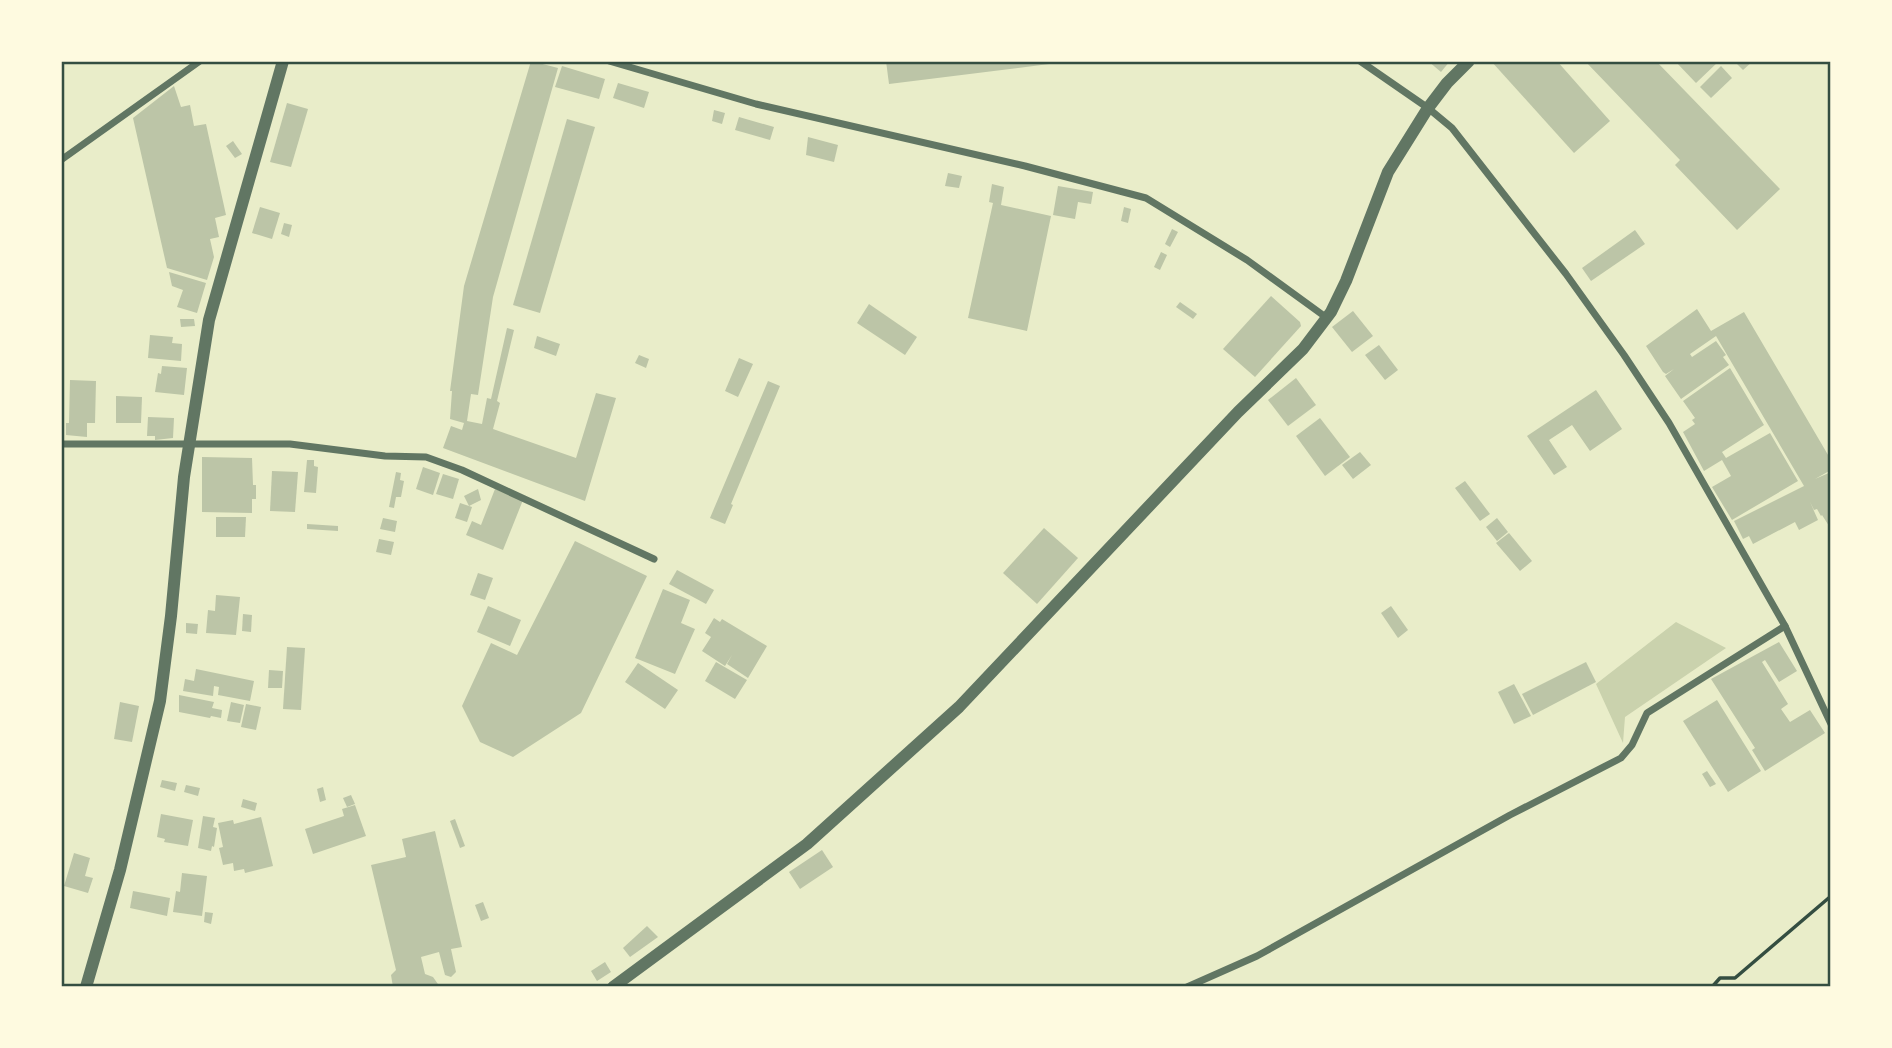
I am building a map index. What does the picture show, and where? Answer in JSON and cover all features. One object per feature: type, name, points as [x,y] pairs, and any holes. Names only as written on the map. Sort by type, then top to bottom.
[{"type":"street","points":[[61,160],[200,61]]},
{"type":"street","points":[[86,987],[120,870],[160,701],[184,477],[209,320],[282,61]]},
{"type":"street","points":[[609,61],[756,104],[1025,166],[1146,198],[1247,260],[1326,318]]},
{"type":"street","points":[[1360,61],[1452,128],[1566,274],[1624,355],[1669,423],[1785,626],[1831,724]]},
{"type":"street","points":[[614,987],[807,844],[959,707],[1238,412],[1303,349],[1326,318],[1346,281],[1388,172],[1428,108],[1447,83],[1469,61]]},
{"type":"street","points":[[61,444],[290,444],[385,456],[426,457],[462,470],[654,559]]},
{"type":"street","points":[[1188,987],[1257,956],[1510,815],[1621,758],[1632,746],[1647,713],[1785,626]]},
{"type":"path","points":[[1712,987],[1720,978],[1735,978],[1831,896]]},
{"type":"green space","points":[[1676,622],[1726,648],[1625,717],[1623,743],[1596,684]]},
{"type":"building","points":[[531,61],[558,68],[493,297],[478,395],[471,394],[467,421],[482,424],[487,398],[491,399],[507,328],[514,330],[493,429],[576,458],[596,393],[616,398],[585,501],[443,448],[451,426],[462,430],[464,423],[450,419],[450,391],[464,286]]},
{"type":"building","points":[[886,61],[1057,61],[1057,63],[889,84]]},
{"type":"building","points":[[1428,61],[1450,61],[1441,72]]},
{"type":"building","points":[[1491,61],[1557,61],[1610,121],[1574,153]]},
{"type":"building","points":[[1585,61],[1656,61],[1780,189],[1737,230],[1675,165],[1680,160]]},
{"type":"building","points":[[1675,61],[1719,61],[1696,83]]},
{"type":"building","points":[[1734,61],[1753,61],[1743,70]]},
{"type":"building","points":[[562,66],[605,79],[599,99],[555,87]]},
{"type":"building","points":[[1721,66],[1732,78],[1711,98],[1700,87]]},
{"type":"building","points":[[618,83],[649,92],[644,108],[613,98]]},
{"type":"building","points":[[174,86],[181,107],[190,105],[194,126],[206,124],[226,215],[215,218],[219,237],[210,239],[214,257],[207,280],[167,268],[133,118]]},
{"type":"building","points":[[287,103],[308,109],[291,167],[270,162]]},
{"type":"building","points":[[714,110],[725,113],[722,124],[712,121]]},
{"type":"building","points":[[739,117],[774,127],[770,140],[735,130]]},
{"type":"building","points":[[567,119],[595,127],[540,313],[513,305]]},
{"type":"building","points":[[808,137],[838,145],[834,162],[806,155]]},
{"type":"building","points":[[233,141],[242,154],[235,158],[226,146]]},
{"type":"building","points":[[948,173],[962,176],[959,188],[945,186]]},
{"type":"building","points":[[992,184],[1004,187],[1001,205],[1051,216],[1027,331],[968,318],[993,203],[989,202]]},
{"type":"building","points":[[1058,186],[1093,192],[1091,204],[1078,202],[1075,219],[1053,215]]},
{"type":"building","points":[[260,207],[280,213],[272,239],[252,233]]},
{"type":"building","points":[[1124,207],[1131,209],[1128,223],[1121,221]]},
{"type":"building","points":[[284,223],[292,225],[289,237],[281,234]]},
{"type":"building","points":[[1172,229],[1178,232],[1170,247],[1165,244]]},
{"type":"building","points":[[1635,230],[1645,244],[1591,281],[1582,268]]},
{"type":"building","points":[[1161,252],[1167,255],[1160,270],[1154,267]]},
{"type":"building","points":[[169,272],[206,283],[197,313],[177,307],[183,290],[172,286]]},
{"type":"building","points":[[1271,296],[1300,322],[1301,326],[1255,377],[1223,349]]},
{"type":"building","points":[[1180,302],[1197,314],[1193,319],[1176,307]]},
{"type":"building","points":[[869,304],[917,337],[905,355],[857,323]]},
{"type":"building","points":[[1697,309],[1711,331],[1744,312],[1831,460],[1831,470],[1815,479],[1831,472],[1831,529],[1810,502],[1818,520],[1799,530],[1795,522],[1753,544],[1749,536],[1743,539],[1734,521],[1804,486],[1716,336],[1690,354],[1692,357],[1716,341],[1726,355],[1723,357],[1729,365],[1681,399],[1665,376],[1674,369],[1666,374],[1663,372],[1646,346]]},
{"type":"building","points":[[1353,311],[1373,336],[1352,352],[1332,327]]},
{"type":"building","points":[[180,319],[194,319],[195,326],[181,327]]},
{"type":"building","points":[[150,335],[173,337],[172,343],[182,344],[181,361],[148,358]]},
{"type":"building","points":[[537,336],[560,344],[556,356],[534,348]]},
{"type":"building","points":[[1379,345],[1398,370],[1385,380],[1365,355]]},
{"type":"building","points":[[639,355],[649,359],[646,368],[635,363]]},
{"type":"building","points":[[739,358],[753,364],[738,397],[725,391]]},
{"type":"building","points":[[162,366],[187,368],[184,395],[155,392]]},
{"type":"building","points":[[1730,368],[1764,425],[1722,452],[1726,458],[1770,433],[1798,481],[1732,520],[1712,487],[1731,476],[1722,460],[1704,471],[1683,432],[1695,424],[1692,420],[1695,418],[1683,401]]},
{"type":"building","points":[[1296,378],[1316,405],[1288,426],[1268,400]]},
{"type":"building","points":[[70,380],[96,381],[95,423],[87,423],[87,437],[66,435],[66,423],[69,423]]},
{"type":"building","points":[[768,381],[780,386],[725,524],[710,518]]},
{"type":"building","points":[[1596,390],[1622,429],[1590,451],[1572,425],[1549,440],[1567,467],[1554,475],[1527,436]]},
{"type":"building","points":[[116,396],[142,397],[141,423],[116,423]]},
{"type":"building","points":[[148,417],[174,418],[173,438],[155,440],[155,436],[147,436]]},
{"type":"building","points":[[1320,418],[1350,457],[1325,476],[1296,436]]},
{"type":"building","points":[[1360,452],[1371,465],[1353,479],[1342,465]]},
{"type":"building","points":[[202,457],[252,458],[256,499],[252,499],[252,513],[202,512]]},
{"type":"building","points":[[307,460],[314,460],[314,466],[318,467],[316,493],[304,492]]},
{"type":"building","points":[[423,467],[440,473],[433,495],[416,489]]},
{"type":"building","points":[[272,471],[298,472],[295,512],[270,511]]},
{"type":"building","points":[[396,472],[401,473],[400,480],[404,481],[401,497],[396,497],[394,508],[389,507]]},
{"type":"building","points":[[443,474],[459,479],[453,499],[436,494]]},
{"type":"building","points":[[1465,481],[1490,514],[1480,521],[1455,488]]},
{"type":"building","points":[[478,489],[481,500],[469,506],[464,496]]},
{"type":"building","points":[[495,489],[523,500],[503,550],[466,535],[472,521],[481,525]]},
{"type":"building","points":[[460,503],[472,507],[467,522],[455,518]]},
{"type":"building","points":[[216,517],[246,517],[245,537],[216,537]]},
{"type":"building","points":[[383,518],[397,521],[395,532],[380,529]]},
{"type":"building","points":[[1497,518],[1508,532],[1497,541],[1486,527]]},
{"type":"building","points":[[307,524],[338,526],[338,531],[307,529]]},
{"type":"building","points":[[1044,528],[1078,558],[1037,604],[1003,573]]},
{"type":"building","points":[[1509,533],[1532,561],[1520,571],[1496,543]]},
{"type":"building","points":[[379,539],[394,542],[391,555],[376,552]]},
{"type":"building","points":[[575,541],[647,576],[581,713],[513,757],[480,742],[462,706],[491,643],[517,655]]},
{"type":"building","points":[[677,570],[714,590],[706,604],[669,584]]},
{"type":"building","points":[[478,573],[493,578],[485,600],[470,595]]},
{"type":"building","points":[[663,589],[690,600],[681,623],[695,629],[675,674],[635,658]]},
{"type":"building","points":[[216,595],[240,597],[236,635],[206,633],[208,610],[215,611]]},
{"type":"building","points":[[488,606],[521,620],[510,646],[477,632]]},
{"type":"building","points":[[1391,606],[1408,630],[1398,638],[1381,613]]},
{"type":"building","points":[[243,614],[252,615],[251,632],[242,631]]},
{"type":"building","points":[[714,618],[720,622],[722,619],[767,646],[748,678],[727,664],[732,655],[725,666],[702,651],[711,637],[705,633]]},
{"type":"building","points":[[186,623],[198,624],[197,634],[186,633]]},
{"type":"building","points":[[1779,642],[1797,671],[1779,682],[1765,660],[1762,662],[1788,704],[1781,709],[1790,722],[1810,710],[1825,733],[1765,771],[1752,750],[1755,748],[1711,679]]},
{"type":"building","points":[[287,647],[305,648],[301,710],[283,709]]},
{"type":"building","points":[[716,662],[747,680],[735,699],[705,681]]},
{"type":"building","points":[[1586,662],[1596,682],[1533,715],[1522,694]]},
{"type":"building","points":[[638,663],[678,690],[665,709],[625,682]]},
{"type":"building","points":[[196,669],[254,681],[250,701],[218,695],[219,687],[214,686],[213,696],[183,691],[185,679],[194,681]]},
{"type":"building","points":[[269,670],[283,671],[282,688],[268,688]]},
{"type":"building","points":[[1514,684],[1531,716],[1514,724],[1498,692]]},
{"type":"building","points":[[179,695],[214,702],[212,708],[222,710],[221,718],[179,712]]},
{"type":"building","points":[[1717,700],[1761,771],[1728,792],[1683,721]]},
{"type":"building","points":[[120,702],[139,706],[132,742],[114,739]]},
{"type":"building","points":[[231,702],[244,705],[240,723],[227,721]]},
{"type":"building","points":[[246,704],[261,707],[256,730],[241,727]]},
{"type":"building","points":[[1707,771],[1716,784],[1710,787],[1702,774]]},
{"type":"building","points":[[162,780],[177,783],[175,791],[160,787]]},
{"type":"building","points":[[186,785],[200,788],[198,796],[184,792]]},
{"type":"building","points":[[323,787],[326,800],[320,802],[317,789]]},
{"type":"building","points":[[351,795],[355,804],[347,807],[343,798]]},
{"type":"building","points":[[243,799],[257,803],[255,811],[241,807]]},
{"type":"building","points":[[355,805],[366,836],[313,854],[305,829],[344,816],[342,809]]},
{"type":"building","points":[[161,814],[193,820],[188,846],[164,842],[165,839],[157,837]]},
{"type":"building","points":[[203,816],[215,818],[213,827],[217,828],[211,851],[198,848]]},
{"type":"building","points":[[261,817],[273,866],[245,873],[244,869],[234,871],[233,863],[223,865],[219,848],[223,847],[218,823],[233,820],[234,824]]},
{"type":"building","points":[[455,819],[465,846],[460,848],[450,821]]},
{"type":"building","points":[[435,831],[462,947],[451,949],[456,972],[451,977],[445,975],[439,952],[421,957],[425,974],[433,977],[440,987],[393,987],[391,975],[396,970],[371,865],[406,857],[402,839]]},
{"type":"building","points":[[822,850],[833,867],[800,889],[789,872]]},
{"type":"building","points":[[74,853],[90,858],[85,876],[93,878],[88,893],[64,886]]},
{"type":"building","points":[[182,873],[207,876],[202,916],[173,912],[176,891],[180,892]]},
{"type":"building","points":[[133,891],[170,898],[167,916],[130,908]]},
{"type":"building","points":[[483,902],[489,918],[481,921],[475,905]]},
{"type":"building","points":[[205,912],[213,913],[211,924],[204,922]]},
{"type":"building","points":[[647,926],[658,937],[630,957],[623,948]]},
{"type":"building","points":[[605,962],[611,972],[597,981],[591,971]]}]
